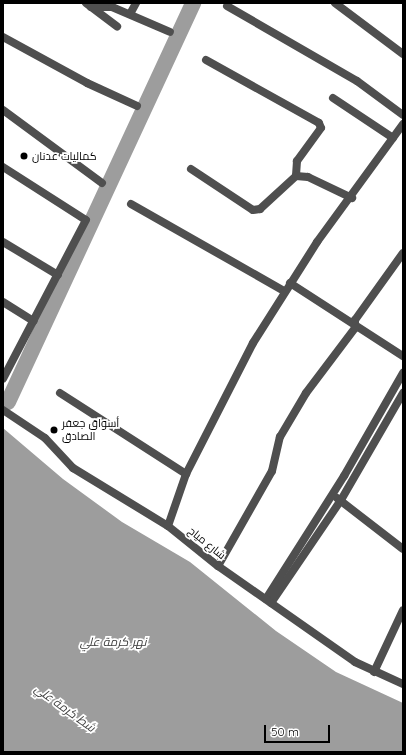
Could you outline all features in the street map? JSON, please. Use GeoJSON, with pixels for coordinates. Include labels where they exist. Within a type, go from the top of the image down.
{"type":"FeatureCollection","features":[{"type":"Feature","properties":{"kind":"street"},"geometry":{"type":"LineString","coordinates":[[130,14],[136,3]]}},
{"type":"Feature","properties":{"kind":"street"},"geometry":{"type":"LineString","coordinates":[[334,3],[403,54]]}},
{"type":"Feature","properties":{"kind":"street"},"geometry":{"type":"LineString","coordinates":[[89,5],[112,7],[170,32]]}},
{"type":"Feature","properties":{"kind":"street"},"geometry":{"type":"LineString","coordinates":[[89,5],[117,26]]}},
{"type":"Feature","properties":{"kind":"street"},"geometry":{"type":"LineString","coordinates":[[227,6],[357,81],[403,114]]}},
{"type":"Feature","properties":{"kind":"street"},"geometry":{"type":"LineString","coordinates":[[3,37],[87,83],[137,106]]}},
{"type":"Feature","properties":{"kind":"street"},"geometry":{"type":"LineString","coordinates":[[191,169],[253,210],[260,209],[296,176],[297,161],[321,128],[319,123],[206,60]]}},
{"type":"Feature","properties":{"kind":"street"},"geometry":{"type":"LineString","coordinates":[[333,98],[393,138]]}},
{"type":"Feature","properties":{"kind":"street"},"geometry":{"type":"LineString","coordinates":[[3,110],[102,183]]}},
{"type":"Feature","properties":{"kind":"street"},"geometry":{"type":"LineString","coordinates":[[168,526],[186,474],[234,378],[284,291],[352,198],[403,124]]}},
{"type":"Feature","properties":{"kind":"street"},"geometry":{"type":"LineString","coordinates":[[3,167],[86,220],[3,379]]}},
{"type":"Feature","properties":{"kind":"street"},"geometry":{"type":"LineString","coordinates":[[296,176],[308,177],[352,198]]}},
{"type":"Feature","properties":{"kind":"street"},"geometry":{"type":"LineString","coordinates":[[131,204],[284,291]]}},
{"type":"Feature","properties":{"kind":"street"},"geometry":{"type":"LineString","coordinates":[[3,242],[58,274]]}},
{"type":"Feature","properties":{"kind":"street"},"geometry":{"type":"LineString","coordinates":[[218,566],[272,471],[280,437],[306,393],[356,325],[355,320],[403,253]]}},
{"type":"Feature","properties":{"kind":"street"},"geometry":{"type":"LineString","coordinates":[[290,283],[403,356]]}},
{"type":"Feature","properties":{"kind":"street"},"geometry":{"type":"LineString","coordinates":[[3,302],[34,321]]}},
{"type":"Feature","properties":{"kind":"street"},"geometry":{"type":"LineString","coordinates":[[268,601],[403,373]]}},
{"type":"Feature","properties":{"kind":"street"},"geometry":{"type":"LineString","coordinates":[[60,393],[186,474]]}},
{"type":"Feature","properties":{"kind":"street"},"geometry":{"type":"LineString","coordinates":[[268,601],[341,500],[403,393]]}},
{"type":"Feature","properties":{"kind":"street","name":"شارع مياح"},"geometry":{"type":"LineString","coordinates":[[3,410],[45,438],[73,468],[168,526],[218,566],[374,672],[403,684]]}},
{"type":"Feature","properties":{"kind":"street"},"geometry":{"type":"LineString","coordinates":[[332,494],[403,549]]}},
{"type":"Feature","properties":{"kind":"street"},"geometry":{"type":"LineString","coordinates":[[374,672],[403,610]]}},
{"type":"Feature","properties":{"kind":"water","name":"نهر كرمة علي"},"geometry":{"type":"Polygon","coordinates":[[[3,428],[63,479],[122,522],[190,562],[276,631],[336,672],[403,703],[403,752],[3,752],[3,428]]]}},
{"type":"Feature","properties":{"kind":"waterway"},"geometry":{"type":"LineString","coordinates":[[8,402],[193,3]]}},
{"type":"Feature","properties":{"kind":"place","name":"كماليات عدنان"},"geometry":{"type":"Point","coordinates":[24,156]}},
{"type":"Feature","properties":{"kind":"place","name":"أسواق جعفر الصادق"},"geometry":{"type":"Point","coordinates":[54,430]}},
{"type":"Feature","properties":{"kind":"water label","name":"شط كرمة علي"},"geometry":{"type":"Point","coordinates":[65,708]}}]}
